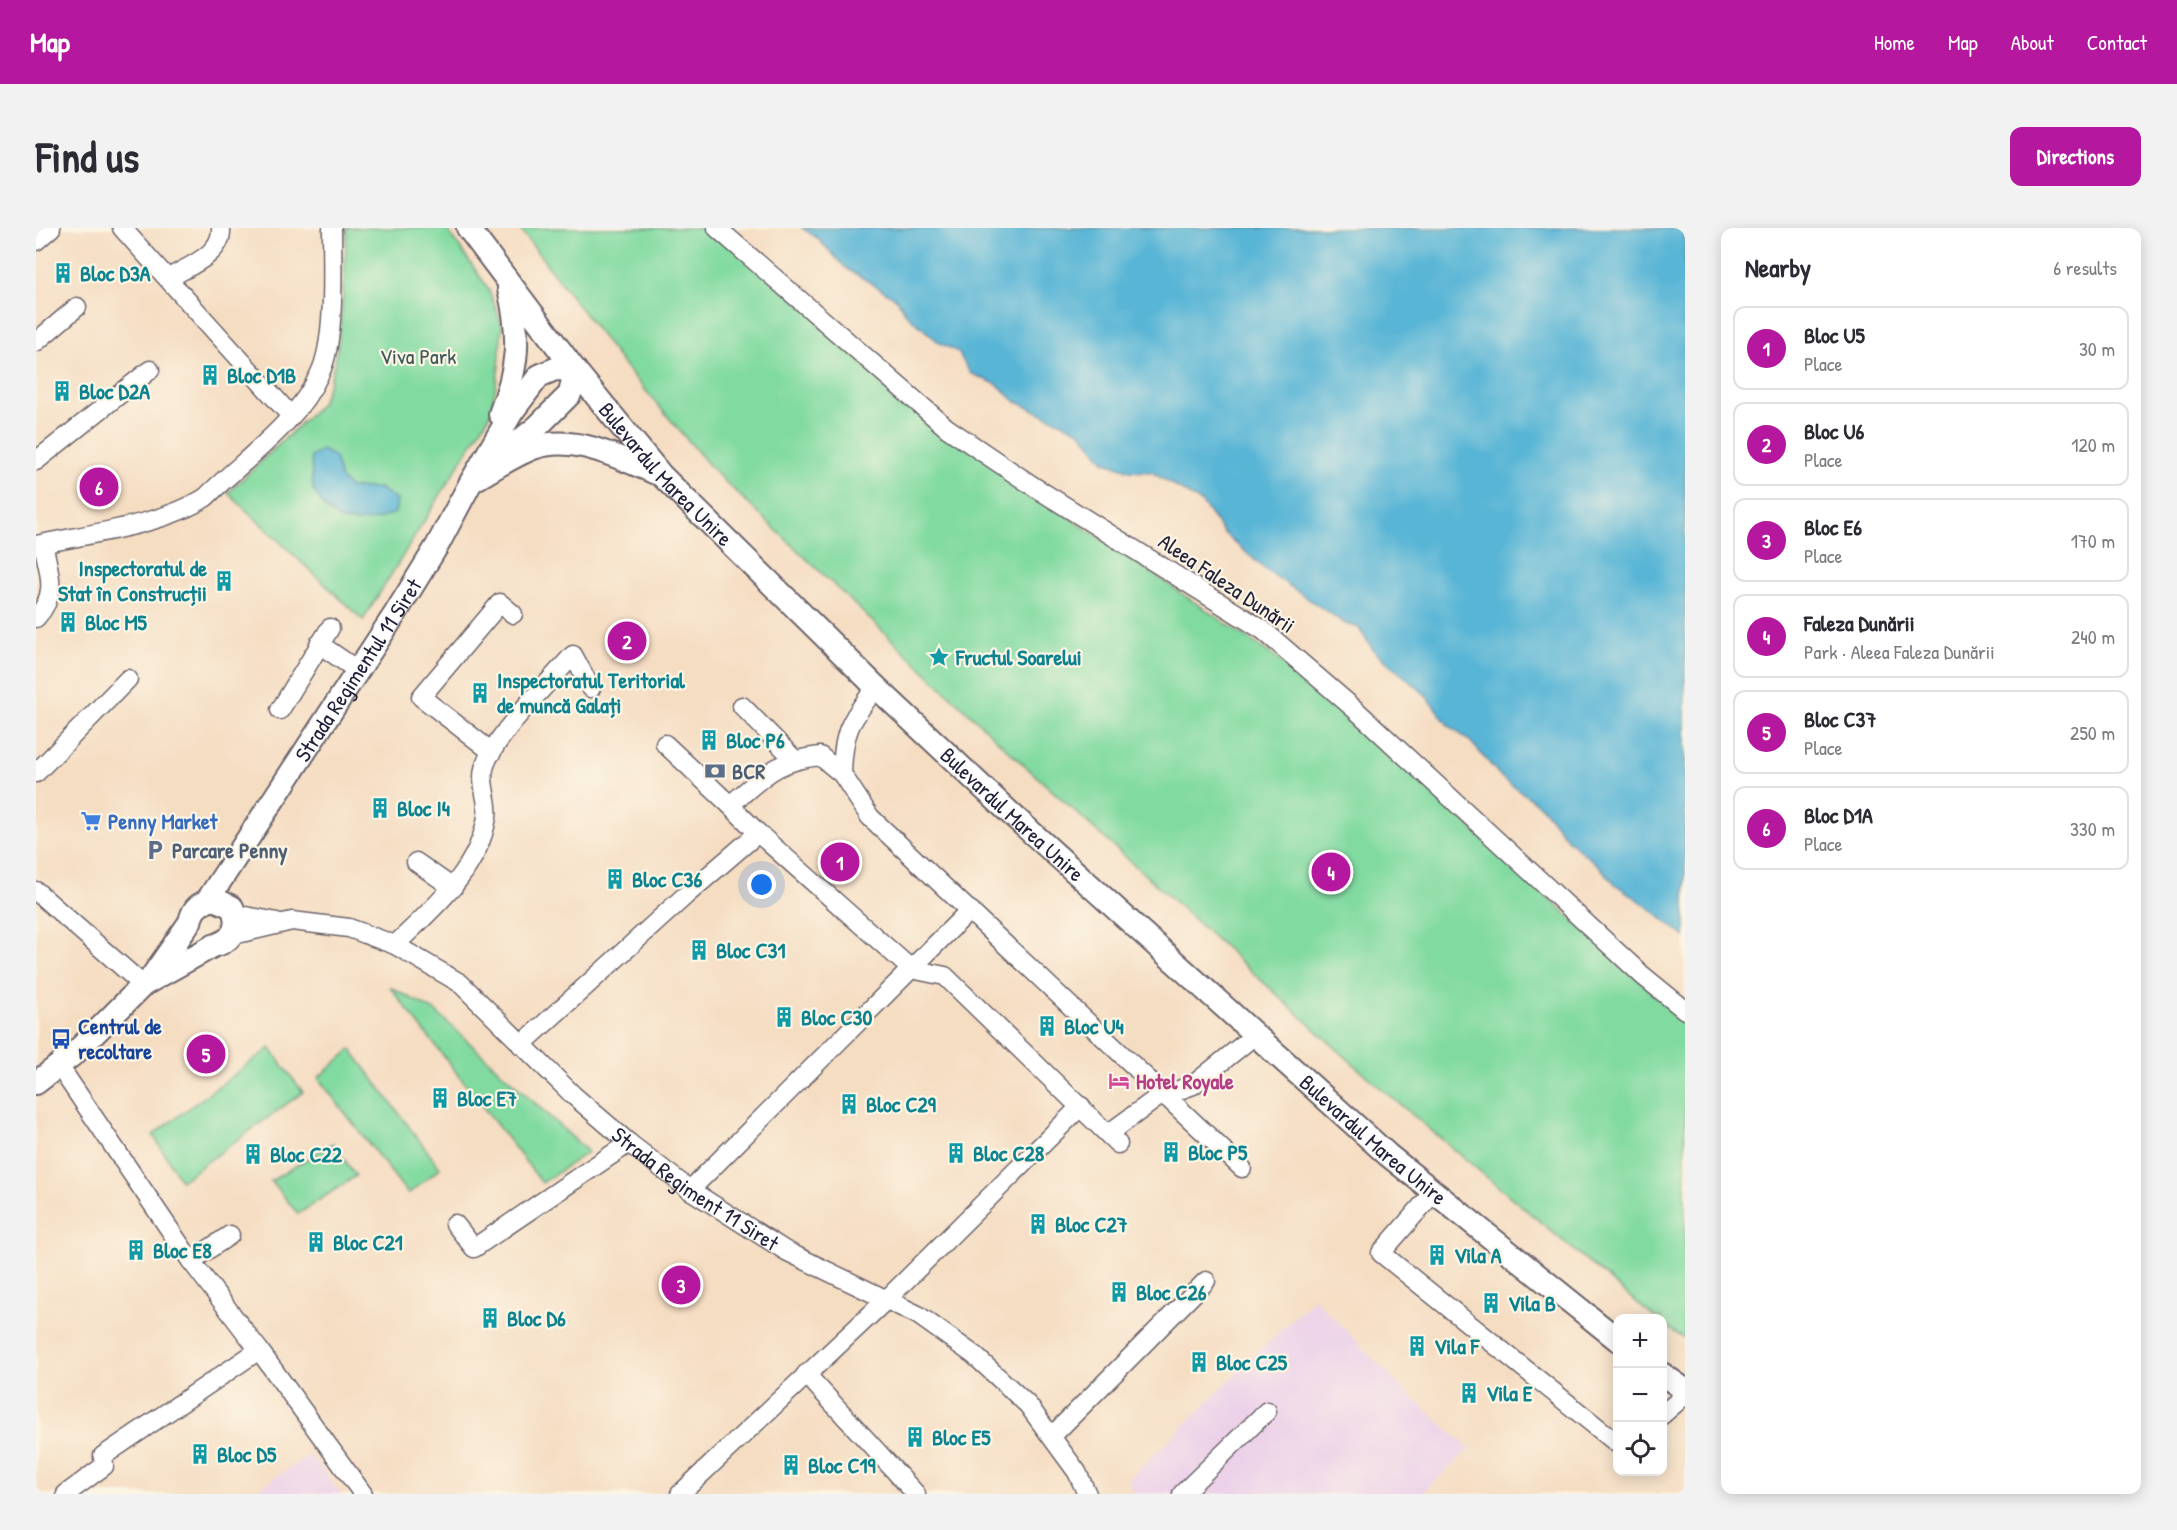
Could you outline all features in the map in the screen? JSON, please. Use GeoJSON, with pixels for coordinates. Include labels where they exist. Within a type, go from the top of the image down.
{"type":"FeatureCollection","features":[{"type":"Feature","properties":{"kind":"main road","name":"Bulevardul Marea Unire"},"geometry":{"type":"LineString","coordinates":[[468,228],[574,370],[661,475],[876,687],[1255,1035],[1433,1193],[1613,1337]]}},
{"type":"Feature","properties":{"kind":"main road"},"geometry":{"type":"LineString","coordinates":[[471,482],[513,380],[517,322],[507,282]]}},
{"type":"Feature","properties":{"kind":"main road"},"geometry":{"type":"LineString","coordinates":[[555,369],[574,370],[570,394],[538,426],[471,482],[512,412],[539,376],[555,369]]}},
{"type":"Feature","properties":{"kind":"main road"},"geometry":{"type":"LineString","coordinates":[[471,482],[534,448],[561,443],[595,449],[661,475]]}},
{"type":"Feature","properties":{"kind":"main road","name":"Strada Regimentul 11 Siret"},"geometry":{"type":"LineString","coordinates":[[207,901],[437,546],[471,482]]}},
{"type":"Feature","properties":{"kind":"main road"},"geometry":{"type":"LineString","coordinates":[[146,983],[228,926],[239,853]]}},
{"type":"Feature","properties":{"kind":"main road","name":"Strada Regiment 11 Siret"},"geometry":{"type":"LineString","coordinates":[[191,926],[202,943],[228,926],[224,902],[214,899],[207,901]]}},
{"type":"Feature","properties":{"kind":"main road"},"geometry":{"type":"LineString","coordinates":[[36,1083],[59,1066],[146,983],[191,926],[195,908],[207,901]]}},
{"type":"Feature","properties":{"kind":"main road"},"geometry":{"type":"LineString","coordinates":[[1667,1377],[1685,1390]]}},
{"type":"Feature","properties":{"kind":"street"},"geometry":{"type":"LineString","coordinates":[[36,242],[51,228]]}},
{"type":"Feature","properties":{"kind":"street"},"geometry":{"type":"LineString","coordinates":[[122,228],[291,416]]}},
{"type":"Feature","properties":{"kind":"street"},"geometry":{"type":"LineString","coordinates":[[169,278],[216,249],[221,239],[220,228]]}},
{"type":"Feature","properties":{"kind":"street"},"geometry":{"type":"LineString","coordinates":[[36,618],[46,607],[52,587],[39,544],[165,516],[192,506],[206,497],[291,416],[313,387],[328,350],[332,228]]}},
{"type":"Feature","properties":{"kind":"street","name":"Aleea Faleza Dunării"},"geometry":{"type":"LineString","coordinates":[[717,228],[947,428],[1036,488],[1263,630],[1358,712],[1642,975],[1685,1010]]}},
{"type":"Feature","properties":{"kind":"street"},"geometry":{"type":"LineString","coordinates":[[36,342],[77,307]]}},
{"type":"Feature","properties":{"kind":"street"},"geometry":{"type":"LineString","coordinates":[[36,462],[150,370]]}},
{"type":"Feature","properties":{"kind":"street"},"geometry":{"type":"LineString","coordinates":[[492,752],[421,697],[500,603],[513,614]]}},
{"type":"Feature","properties":{"kind":"street"},"geometry":{"type":"LineString","coordinates":[[280,710],[330,628]]}},
{"type":"Feature","properties":{"kind":"street"},"geometry":{"type":"LineString","coordinates":[[319,644],[357,670]]}},
{"type":"Feature","properties":{"kind":"street"},"geometry":{"type":"LineString","coordinates":[[395,945],[453,888],[477,848],[487,814],[482,787],[487,761],[504,734],[573,655],[591,688]]}},
{"type":"Feature","properties":{"kind":"street"},"geometry":{"type":"LineString","coordinates":[[36,773],[128,679]]}},
{"type":"Feature","properties":{"kind":"street"},"geometry":{"type":"LineString","coordinates":[[842,774],[843,745],[849,722],[876,687]]}},
{"type":"Feature","properties":{"kind":"street"},"geometry":{"type":"LineString","coordinates":[[742,706],[794,759]]}},
{"type":"Feature","properties":{"kind":"street"},"geometry":{"type":"LineString","coordinates":[[665,744],[758,832],[911,969],[945,976],[1113,1139],[1143,1106],[1193,1085],[1255,1035]]}},
{"type":"Feature","properties":{"kind":"street"},"geometry":{"type":"LineString","coordinates":[[730,805],[776,766],[794,759],[820,756],[842,774],[870,817],[1242,1168]]}},
{"type":"Feature","properties":{"kind":"street"},"geometry":{"type":"LineString","coordinates":[[522,1045],[758,832]]}},
{"type":"Feature","properties":{"kind":"street"},"geometry":{"type":"LineString","coordinates":[[416,862],[453,888]]}},
{"type":"Feature","properties":{"kind":"street"},"geometry":{"type":"LineString","coordinates":[[36,891],[146,983]]}},
{"type":"Feature","properties":{"kind":"street"},"geometry":{"type":"LineString","coordinates":[[690,1190],[970,910]]}},
{"type":"Feature","properties":{"kind":"street","name":"Strada Regiment 11 Siret"},"geometry":{"type":"LineString","coordinates":[[228,926],[292,921],[349,928],[395,945],[460,983],[522,1045],[629,1143],[690,1190],[786,1251],[918,1315],[974,1355],[1028,1405],[1077,1472],[1087,1494]]}},
{"type":"Feature","properties":{"kind":"street"},"geometry":{"type":"LineString","coordinates":[[59,1066],[191,1261],[260,1350],[363,1494]]}},
{"type":"Feature","properties":{"kind":"street"},"geometry":{"type":"LineString","coordinates":[[680,1494],[885,1300],[1081,1106]]}},
{"type":"Feature","properties":{"kind":"street"},"geometry":{"type":"LineString","coordinates":[[455,1224],[474,1248],[629,1143]]}},
{"type":"Feature","properties":{"kind":"street"},"geometry":{"type":"LineString","coordinates":[[1433,1193],[1380,1253],[1613,1441]]}},
{"type":"Feature","properties":{"kind":"street"},"geometry":{"type":"LineString","coordinates":[[191,1261],[230,1235]]}},
{"type":"Feature","properties":{"kind":"street"},"geometry":{"type":"LineString","coordinates":[[1052,1436],[1206,1281]]}},
{"type":"Feature","properties":{"kind":"street"},"geometry":{"type":"LineString","coordinates":[[66,1494],[104,1466],[104,1456],[260,1350]]}},
{"type":"Feature","properties":{"kind":"street"},"geometry":{"type":"LineString","coordinates":[[806,1374],[916,1494]]}},
{"type":"Feature","properties":{"kind":"street"},"geometry":{"type":"LineString","coordinates":[[1667,1411],[1685,1395]]}},
{"type":"Feature","properties":{"kind":"street"},"geometry":{"type":"LineString","coordinates":[[1182,1494],[1267,1411]]}},
{"type":"Feature","properties":{"kind":"shaded area"},"geometry":{"type":"Polygon","coordinates":[[[1314,1298],[1406,1392],[1470,1449],[1421,1494],[1132,1494],[1129,1479],[1314,1298]]]}},
{"type":"Feature","properties":{"kind":"shaded area"},"geometry":{"type":"Polygon","coordinates":[[[310,1455],[341,1494],[250,1494],[310,1455]]]}},
{"type":"Feature","properties":{"kind":"green space","name":"Viva Park"},"geometry":{"type":"Polygon","coordinates":[[[347,228],[446,228],[488,288],[502,325],[499,367],[491,413],[363,620],[228,493],[320,405],[328,387],[338,343],[347,228]]]}},
{"type":"Feature","properties":{"kind":"green space"},"geometry":{"type":"Polygon","coordinates":[[[519,228],[713,228],[999,470],[1277,658],[1381,746],[1648,988],[1685,1024],[1685,1339],[1667,1328],[1667,1314],[1650,1314],[1371,1080],[1013,755],[715,472],[623,364],[519,228]]]}},
{"type":"Feature","properties":{"kind":"green space"},"geometry":{"type":"Polygon","coordinates":[[[390,987],[435,1011],[588,1152],[542,1183],[390,987]]]}},
{"type":"Feature","properties":{"kind":"green space"},"geometry":{"type":"Polygon","coordinates":[[[270,1048],[303,1092],[181,1181],[153,1135],[270,1048]]]}},
{"type":"Feature","properties":{"kind":"green space"},"geometry":{"type":"Polygon","coordinates":[[[351,1049],[440,1168],[408,1194],[318,1078],[351,1049]]]}},
{"type":"Feature","properties":{"kind":"green space"},"geometry":{"type":"Polygon","coordinates":[[[333,1143],[356,1176],[298,1214],[271,1181],[333,1143]]]}},
{"type":"Feature","properties":{"kind":"water"},"geometry":{"type":"Polygon","coordinates":[[[802,228],[1685,228],[1685,937],[1615,884],[1600,867],[1568,840],[1542,807],[1502,778],[1471,742],[1448,725],[1425,694],[1374,651],[1358,627],[1344,623],[1266,570],[1224,533],[1202,503],[1152,472],[1130,471],[1104,461],[1080,431],[1015,401],[998,385],[970,373],[958,352],[940,343],[906,314],[897,299],[846,268],[817,238],[802,228]]]}},
{"type":"Feature","properties":{"kind":"water"},"geometry":{"type":"Polygon","coordinates":[[[322,450],[335,457],[340,477],[350,488],[379,488],[397,500],[395,513],[375,520],[356,522],[340,520],[324,507],[313,489],[311,457],[322,450]]]}},
{"type":"Feature","properties":{"kind":"place","name":"Bloc D3A"},"geometry":{"type":"Point","coordinates":[63,273]}},
{"type":"Feature","properties":{"kind":"place","name":"Bloc D1B"},"geometry":{"type":"Point","coordinates":[210,375]}},
{"type":"Feature","properties":{"kind":"place","name":"Bloc D2A"},"geometry":{"type":"Point","coordinates":[62,391]}},
{"type":"Feature","properties":{"kind":"place","name":"Bloc D1A"},"geometry":{"type":"Point","coordinates":[99,487]}},
{"type":"Feature","properties":{"kind":"place","name":"Inspectoratul de Stat în Construcții"},"geometry":{"type":"Point","coordinates":[224,581]}},
{"type":"Feature","properties":{"kind":"place","name":"Bloc M5"},"geometry":{"type":"Point","coordinates":[68,622]}},
{"type":"Feature","properties":{"kind":"place","name":"Bloc U6"},"geometry":{"type":"Point","coordinates":[627,641]}},
{"type":"Feature","properties":{"kind":"place","name":"Fructul Soarelui"},"geometry":{"type":"Point","coordinates":[939,657]}},
{"type":"Feature","properties":{"kind":"place","name":"Inspectoratul Teritorial de muncă Galați"},"geometry":{"type":"Point","coordinates":[480,693]}},
{"type":"Feature","properties":{"kind":"place","name":"Bloc P6"},"geometry":{"type":"Point","coordinates":[709,740]}},
{"type":"Feature","properties":{"kind":"place","name":"BCR"},"geometry":{"type":"Point","coordinates":[715,771]}},
{"type":"Feature","properties":{"kind":"place","name":"Bloc I4"},"geometry":{"type":"Point","coordinates":[380,808]}},
{"type":"Feature","properties":{"kind":"place","name":"Penny Market"},"geometry":{"type":"Point","coordinates":[91,821]}},
{"type":"Feature","properties":{"kind":"place","name":"Parcare Penny"},"geometry":{"type":"Point","coordinates":[155,850]}},
{"type":"Feature","properties":{"kind":"place","name":"Bloc U5"},"geometry":{"type":"Point","coordinates":[840,862]}},
{"type":"Feature","properties":{"kind":"place","name":"Faleza Dunării"},"geometry":{"type":"Point","coordinates":[1331,872]}},
{"type":"Feature","properties":{"kind":"place","name":"Bloc C36"},"geometry":{"type":"Point","coordinates":[615,879]}},
{"type":"Feature","properties":{"kind":"place","name":"Bloc C31"},"geometry":{"type":"Point","coordinates":[699,950]}},
{"type":"Feature","properties":{"kind":"place","name":"Bloc C30"},"geometry":{"type":"Point","coordinates":[784,1017]}},
{"type":"Feature","properties":{"kind":"place","name":"Bloc U4"},"geometry":{"type":"Point","coordinates":[1047,1026]}},
{"type":"Feature","properties":{"kind":"place","name":"Centrul de recoltare"},"geometry":{"type":"Point","coordinates":[61,1039]}},
{"type":"Feature","properties":{"kind":"place","name":"Bloc C37"},"geometry":{"type":"Point","coordinates":[206,1054]}},
{"type":"Feature","properties":{"kind":"place","name":"Hotel Royale"},"geometry":{"type":"Point","coordinates":[1119,1081]}},
{"type":"Feature","properties":{"kind":"place","name":"Bloc E7"},"geometry":{"type":"Point","coordinates":[440,1098]}},
{"type":"Feature","properties":{"kind":"place","name":"Bloc C29"},"geometry":{"type":"Point","coordinates":[849,1104]}},
{"type":"Feature","properties":{"kind":"place","name":"Bloc P5"},"geometry":{"type":"Point","coordinates":[1171,1152]}},
{"type":"Feature","properties":{"kind":"place","name":"Bloc C28"},"geometry":{"type":"Point","coordinates":[956,1153]}},
{"type":"Feature","properties":{"kind":"place","name":"Bloc C22"},"geometry":{"type":"Point","coordinates":[253,1154]}},
{"type":"Feature","properties":{"kind":"place","name":"Bloc C27"},"geometry":{"type":"Point","coordinates":[1038,1224]}},
{"type":"Feature","properties":{"kind":"place","name":"Bloc C21"},"geometry":{"type":"Point","coordinates":[316,1242]}},
{"type":"Feature","properties":{"kind":"place","name":"Bloc E8"},"geometry":{"type":"Point","coordinates":[136,1250]}},
{"type":"Feature","properties":{"kind":"place","name":"Vila A"},"geometry":{"type":"Point","coordinates":[1437,1255]}},
{"type":"Feature","properties":{"kind":"place","name":"Bloc E6"},"geometry":{"type":"Point","coordinates":[681,1285]}},
{"type":"Feature","properties":{"kind":"place","name":"Bloc C26"},"geometry":{"type":"Point","coordinates":[1119,1292]}},
{"type":"Feature","properties":{"kind":"place","name":"Vila B"},"geometry":{"type":"Point","coordinates":[1491,1303]}},
{"type":"Feature","properties":{"kind":"place","name":"Bloc D6"},"geometry":{"type":"Point","coordinates":[490,1318]}},
{"type":"Feature","properties":{"kind":"place","name":"Vila F"},"geometry":{"type":"Point","coordinates":[1417,1346]}},
{"type":"Feature","properties":{"kind":"place","name":"Bloc C25"},"geometry":{"type":"Point","coordinates":[1199,1362]}},
{"type":"Feature","properties":{"kind":"place","name":"Vila E"},"geometry":{"type":"Point","coordinates":[1469,1393]}},
{"type":"Feature","properties":{"kind":"place","name":"Bloc E5"},"geometry":{"type":"Point","coordinates":[915,1437]}},
{"type":"Feature","properties":{"kind":"place","name":"Bloc D5"},"geometry":{"type":"Point","coordinates":[200,1454]}},
{"type":"Feature","properties":{"kind":"place","name":"Bloc C19"},"geometry":{"type":"Point","coordinates":[791,1465]}}]}
